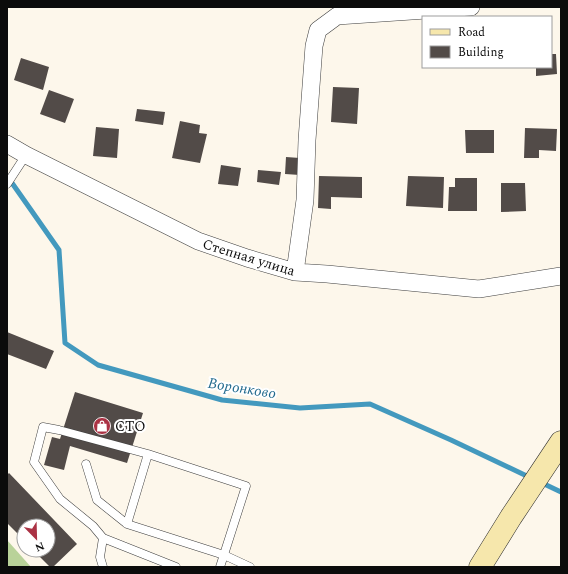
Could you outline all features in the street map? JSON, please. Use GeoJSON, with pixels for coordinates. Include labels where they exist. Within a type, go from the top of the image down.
{"type":"FeatureCollection","features":[{"type":"Feature","properties":{"kind":"main road"},"geometry":{"type":"LineString","coordinates":[[480,567],[510,517],[561,442]]}},
{"type":"Feature","properties":{"kind":"street"},"geometry":{"type":"LineString","coordinates":[[295,272],[305,200],[314,46],[318,30],[336,16],[471,7]]}},
{"type":"Feature","properties":{"kind":"street","name":"Степная улица"},"geometry":{"type":"LineString","coordinates":[[7,144],[26,155],[198,241],[247,258],[295,272],[479,289],[561,276]]}},
{"type":"Feature","properties":{"kind":"lane"},"geometry":{"type":"LineString","coordinates":[[7,184],[26,155]]}},
{"type":"Feature","properties":{"kind":"lane"},"geometry":{"type":"LineString","coordinates":[[176,567],[103,538],[93,526],[60,499],[34,462],[43,427],[148,454],[246,486],[220,567]]}},
{"type":"Feature","properties":{"kind":"lane"},"geometry":{"type":"LineString","coordinates":[[127,524],[148,454]]}},
{"type":"Feature","properties":{"kind":"lane"},"geometry":{"type":"LineString","coordinates":[[86,464],[97,500],[127,524],[224,555],[250,567]]}},
{"type":"Feature","properties":{"kind":"lane"},"geometry":{"type":"LineString","coordinates":[[103,538],[100,557],[103,567]]}},
{"type":"Feature","properties":{"kind":"green space"},"geometry":{"type":"Polygon","coordinates":[[[7,540],[16,550],[16,558],[23,558],[31,567],[7,567],[7,540]]]}},
{"type":"Feature","properties":{"kind":"building"},"geometry":{"type":"Polygon","coordinates":[[[552,54],[556,54],[557,74],[536,76],[536,68],[552,68],[552,54]]]}},
{"type":"Feature","properties":{"kind":"building"},"geometry":{"type":"Polygon","coordinates":[[[21,58],[49,67],[43,90],[14,80],[21,58]]]}},
{"type":"Feature","properties":{"kind":"building"},"geometry":{"type":"Polygon","coordinates":[[[333,87],[359,88],[357,124],[331,122],[333,87]]]}},
{"type":"Feature","properties":{"kind":"building"},"geometry":{"type":"Polygon","coordinates":[[[49,90],[74,99],[65,123],[40,114],[49,90]]]}},
{"type":"Feature","properties":{"kind":"building"},"geometry":{"type":"Polygon","coordinates":[[[137,109],[165,112],[163,125],[135,121],[137,109]]]}},
{"type":"Feature","properties":{"kind":"building"},"geometry":{"type":"Polygon","coordinates":[[[180,121],[200,125],[199,133],[207,134],[200,163],[172,158],[180,121]]]}},
{"type":"Feature","properties":{"kind":"building"},"geometry":{"type":"Polygon","coordinates":[[[96,127],[119,129],[117,158],[93,156],[96,127]]]}},
{"type":"Feature","properties":{"kind":"building"},"geometry":{"type":"Polygon","coordinates":[[[525,128],[557,129],[556,151],[539,150],[539,158],[524,158],[525,128]]]}},
{"type":"Feature","properties":{"kind":"building"},"geometry":{"type":"Polygon","coordinates":[[[465,130],[494,130],[494,153],[466,153],[465,130]]]}},
{"type":"Feature","properties":{"kind":"building"},"geometry":{"type":"Polygon","coordinates":[[[286,157],[300,158],[300,175],[285,174],[286,157]]]}},
{"type":"Feature","properties":{"kind":"building"},"geometry":{"type":"Polygon","coordinates":[[[221,165],[241,168],[238,186],[218,184],[221,165]]]}},
{"type":"Feature","properties":{"kind":"building"},"geometry":{"type":"Polygon","coordinates":[[[258,170],[281,172],[279,185],[257,182],[258,170]]]}},
{"type":"Feature","properties":{"kind":"building"},"geometry":{"type":"Polygon","coordinates":[[[319,176],[362,177],[362,198],[331,197],[331,209],[318,208],[319,176]]]}},
{"type":"Feature","properties":{"kind":"building"},"geometry":{"type":"Polygon","coordinates":[[[408,176],[444,177],[443,208],[406,206],[408,176]]]}},
{"type":"Feature","properties":{"kind":"building"},"geometry":{"type":"Polygon","coordinates":[[[455,178],[477,178],[477,211],[448,211],[449,187],[455,187],[455,178]]]}},
{"type":"Feature","properties":{"kind":"building"},"geometry":{"type":"Polygon","coordinates":[[[501,183],[525,183],[526,211],[501,212],[501,183]]]}},
{"type":"Feature","properties":{"kind":"building"},"geometry":{"type":"Polygon","coordinates":[[[7,332],[54,351],[46,369],[7,354],[7,332]]]}},
{"type":"Feature","properties":{"kind":"building","name":"СТО"},"geometry":{"type":"Polygon","coordinates":[[[75,392],[143,413],[127,463],[70,446],[64,470],[44,465],[52,437],[60,439],[75,392]]]}},
{"type":"Feature","properties":{"kind":"building"},"geometry":{"type":"Polygon","coordinates":[[[9,473],[52,518],[16,518],[16,532],[7,523],[7,475],[9,473]]]}},
{"type":"Feature","properties":{"kind":"building"},"geometry":{"type":"Polygon","coordinates":[[[56,522],[77,544],[53,567],[50,567],[41,558],[56,558],[56,522]]]}},
{"type":"Feature","properties":{"kind":"waterway","name":"Воронково"},"geometry":{"type":"LineString","coordinates":[[7,182],[12,183],[59,250],[65,343],[98,365],[222,400],[300,408],[370,404],[531,478]]}},
{"type":"Feature","properties":{"kind":"waterway","name":"Воронково"},"geometry":{"type":"LineString","coordinates":[[540,482],[561,492]]}},
{"type":"Feature","properties":{"kind":"place","name":"СТО"},"geometry":{"type":"Point","coordinates":[102,426]}}]}
